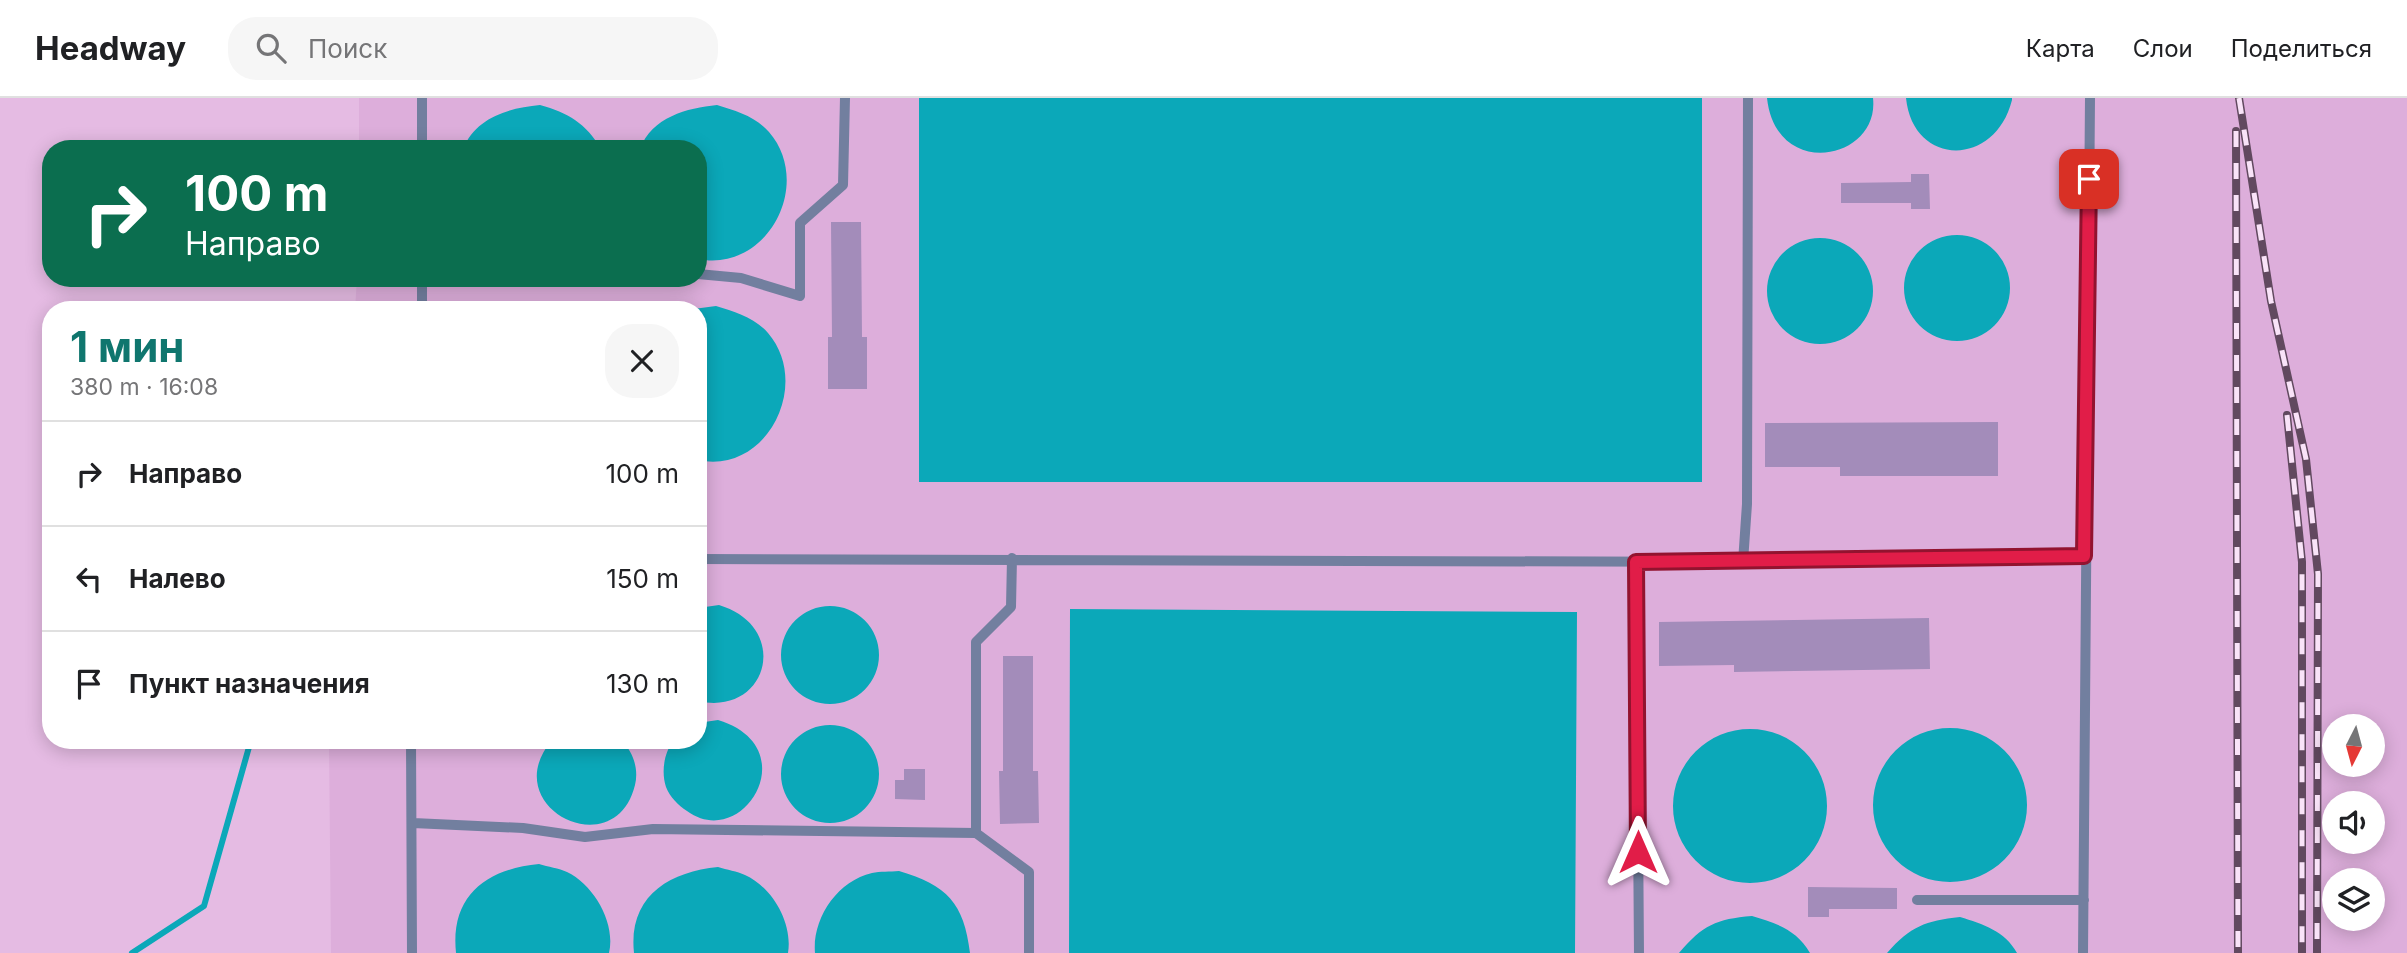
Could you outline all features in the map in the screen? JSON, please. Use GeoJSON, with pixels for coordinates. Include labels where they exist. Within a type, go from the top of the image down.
{"type":"FeatureCollection","features":[{"type":"Feature","properties":{"kind":"lane"},"geometry":{"type":"LineString","coordinates":[[422,98],[422,140]]}},
{"type":"Feature","properties":{"kind":"lane"},"geometry":{"type":"LineString","coordinates":[[707,275],[741,278],[800,296],[800,223],[843,186],[845,98]]}},
{"type":"Feature","properties":{"kind":"lane"},"geometry":{"type":"LineString","coordinates":[[1743,562],[1747,504],[1748,98]]}},
{"type":"Feature","properties":{"kind":"lane"},"geometry":{"type":"LineString","coordinates":[[2083,953],[2084,556],[2090,98]]}},
{"type":"Feature","properties":{"kind":"lane"},"geometry":{"type":"LineString","coordinates":[[707,559],[1743,562],[2084,556]]}},
{"type":"Feature","properties":{"kind":"lane"},"geometry":{"type":"LineString","coordinates":[[976,833],[976,642],[1011,607],[1012,558]]}},
{"type":"Feature","properties":{"kind":"lane"},"geometry":{"type":"LineString","coordinates":[[1636,562],[1639,953]]}},
{"type":"Feature","properties":{"kind":"lane"},"geometry":{"type":"LineString","coordinates":[[411,749],[412,953]]}},
{"type":"Feature","properties":{"kind":"lane"},"geometry":{"type":"LineString","coordinates":[[413,823],[523,828],[585,837],[653,829],[976,833],[1029,872],[1029,953]]}},
{"type":"Feature","properties":{"kind":"lane"},"geometry":{"type":"LineString","coordinates":[[1917,900],[2084,900]]}},
{"type":"Feature","properties":{"kind":"shaded area"},"geometry":{"type":"Polygon","coordinates":[[[359,98],[2407,98],[2407,953],[331,953],[329,749],[707,749],[707,301],[356,301],[356,287],[707,287],[707,140],[359,140],[359,98]]]}},
{"type":"Feature","properties":{"kind":"water"},"geometry":{"type":"Polygon","coordinates":[[[919,98],[1702,98],[1702,482],[919,482],[919,98]]]}},
{"type":"Feature","properties":{"kind":"water"},"geometry":{"type":"Polygon","coordinates":[[[1767,98],[1873,98],[1871,119],[1861,136],[1845,147],[1826,152],[1806,151],[1788,142],[1774,124],[1767,98]]]}},
{"type":"Feature","properties":{"kind":"water"},"geometry":{"type":"Polygon","coordinates":[[[1906,98],[2012,100],[2003,122],[1989,138],[1973,147],[1955,150],[1938,147],[1923,137],[1912,121],[1906,98]]]}},
{"type":"Feature","properties":{"kind":"water"},"geometry":{"type":"Polygon","coordinates":[[[540,105],[559,112],[575,120],[595,140],[468,140],[485,122],[517,109],[540,105]]]}},
{"type":"Feature","properties":{"kind":"water"},"geometry":{"type":"Polygon","coordinates":[[[717,105],[738,112],[764,126],[782,153],[787,176],[785,199],[776,220],[763,239],[745,252],[723,260],[707,259],[707,140],[645,140],[662,122],[694,109],[717,105]]]}},
{"type":"Feature","properties":{"kind":"water"},"geometry":{"type":"Polygon","coordinates":[[[1957,235],[1977,239],[1994,251],[2006,268],[2010,288],[2006,308],[1994,325],[1977,337],[1957,341],[1937,337],[1920,325],[1908,308],[1904,288],[1908,268],[1920,251],[1937,239],[1957,235]]]}},
{"type":"Feature","properties":{"kind":"water"},"geometry":{"type":"Polygon","coordinates":[[[1820,238],[1840,242],[1857,254],[1869,271],[1873,291],[1869,311],[1857,328],[1840,340],[1820,344],[1800,340],[1783,328],[1771,311],[1767,291],[1771,271],[1783,254],[1800,242],[1820,238]]]}},
{"type":"Feature","properties":{"kind":"water"},"geometry":{"type":"Polygon","coordinates":[[[716,306],[737,313],[763,327],[780,354],[785,376],[783,400],[775,421],[762,440],[744,454],[723,461],[707,460],[707,307],[716,306]]]}},
{"type":"Feature","properties":{"kind":"water"},"geometry":{"type":"Polygon","coordinates":[[[719,605],[742,616],[756,632],[763,649],[762,667],[755,683],[741,696],[722,702],[707,701],[707,607],[719,605]]]}},
{"type":"Feature","properties":{"kind":"water"},"geometry":{"type":"Polygon","coordinates":[[[830,606],[849,609],[865,620],[876,636],[879,655],[876,674],[865,690],[849,701],[830,704],[811,701],[795,690],[784,674],[781,655],[784,636],[795,620],[811,609],[830,606]]]}},
{"type":"Feature","properties":{"kind":"water"},"geometry":{"type":"Polygon","coordinates":[[[1070,609],[1577,612],[1575,953],[1069,953],[1070,609]]]}},
{"type":"Feature","properties":{"kind":"water"},"geometry":{"type":"Polygon","coordinates":[[[718,720],[745,733],[759,751],[762,771],[757,791],[745,807],[728,818],[708,820],[687,811],[670,794],[664,781],[669,749],[707,749],[707,722],[718,720]]]}},
{"type":"Feature","properties":{"kind":"water"},"geometry":{"type":"Polygon","coordinates":[[[830,725],[849,728],[865,739],[876,755],[879,774],[876,793],[865,809],[849,820],[830,823],[811,820],[795,809],[784,793],[781,774],[784,755],[795,739],[811,728],[830,725]]]}},
{"type":"Feature","properties":{"kind":"water"},"geometry":{"type":"Polygon","coordinates":[[[1950,728],[1980,734],[2005,750],[2021,775],[2027,805],[2021,835],[2005,860],[1980,876],[1950,882],[1920,876],[1895,860],[1879,835],[1873,805],[1879,775],[1895,750],[1920,734],[1950,728]]]}},
{"type":"Feature","properties":{"kind":"water"},"geometry":{"type":"Polygon","coordinates":[[[1750,729],[1780,735],[1805,751],[1821,776],[1827,806],[1821,836],[1805,861],[1780,877],[1750,883],[1720,877],[1695,861],[1679,836],[1673,806],[1679,776],[1695,751],[1720,735],[1750,729]]]}},
{"type":"Feature","properties":{"kind":"water"},"geometry":{"type":"Polygon","coordinates":[[[547,749],[628,749],[635,767],[635,785],[623,809],[606,822],[585,824],[565,818],[548,805],[538,787],[538,765],[547,749]]]}},
{"type":"Feature","properties":{"kind":"water"},"geometry":{"type":"Polygon","coordinates":[[[539,864],[567,872],[594,895],[606,918],[609,953],[456,953],[459,915],[476,889],[503,872],[539,864]]]}},
{"type":"Feature","properties":{"kind":"water"},"geometry":{"type":"Polygon","coordinates":[[[718,867],[745,875],[772,897],[784,918],[789,942],[788,953],[634,953],[634,933],[638,917],[645,902],[655,891],[683,875],[718,867]]]}},
{"type":"Feature","properties":{"kind":"water"},"geometry":{"type":"Polygon","coordinates":[[[899,871],[930,883],[950,898],[963,921],[970,953],[815,953],[815,940],[822,915],[838,893],[859,877],[875,872],[899,871]]]}},
{"type":"Feature","properties":{"kind":"water"},"geometry":{"type":"Polygon","coordinates":[[[1752,916],[1792,933],[1810,953],[1679,953],[1695,936],[1711,925],[1752,916]]]}},
{"type":"Feature","properties":{"kind":"water"},"geometry":{"type":"Polygon","coordinates":[[[1960,917],[2000,934],[2017,953],[1887,953],[1919,926],[1960,917]]]}},
{"type":"Feature","properties":{"kind":"building"},"geometry":{"type":"Polygon","coordinates":[[[1911,174],[1929,174],[1930,209],[1911,209],[1911,203],[1841,203],[1841,183],[1911,182],[1911,174]]]}},
{"type":"Feature","properties":{"kind":"building"},"geometry":{"type":"Polygon","coordinates":[[[831,222],[861,222],[862,337],[867,337],[867,389],[828,389],[828,337],[832,337],[831,222]]]}},
{"type":"Feature","properties":{"kind":"building"},"geometry":{"type":"Polygon","coordinates":[[[1998,422],[1998,476],[1840,476],[1840,467],[1765,467],[1765,423],[1998,422]]]}},
{"type":"Feature","properties":{"kind":"building"},"geometry":{"type":"Polygon","coordinates":[[[1929,618],[1930,669],[1734,672],[1734,665],[1659,666],[1659,622],[1929,618]]]}},
{"type":"Feature","properties":{"kind":"building"},"geometry":{"type":"Polygon","coordinates":[[[1003,656],[1033,656],[1033,771],[1038,771],[1039,823],[1000,824],[1003,656]]]}},
{"type":"Feature","properties":{"kind":"building"},"geometry":{"type":"Polygon","coordinates":[[[904,769],[925,769],[925,800],[895,799],[895,780],[904,780],[904,769]]]}},
{"type":"Feature","properties":{"kind":"building"},"geometry":{"type":"Polygon","coordinates":[[[1808,887],[1897,888],[1897,909],[1829,909],[1829,917],[1808,917],[1808,887]]]}},
{"type":"Feature","properties":{"kind":"waterway"},"geometry":{"type":"LineString","coordinates":[[132,953],[204,906],[248,749]]}},
{"type":"Feature","properties":{"kind":"railway"},"geometry":{"type":"LineString","coordinates":[[2239,98],[2271,301],[2306,459],[2318,574],[2317,953]]}},
{"type":"Feature","properties":{"kind":"railway"},"geometry":{"type":"LineString","coordinates":[[2236,131],[2238,953]]}},
{"type":"Feature","properties":{"kind":"railway"},"geometry":{"type":"LineString","coordinates":[[2287,415],[2302,562],[2302,953]]}},
{"type":"Feature","properties":{"kind":"route"},"geometry":{"type":"LineString","coordinates":[[1638,852],[1636,562],[2084,556],[2089,179]]}}]}
